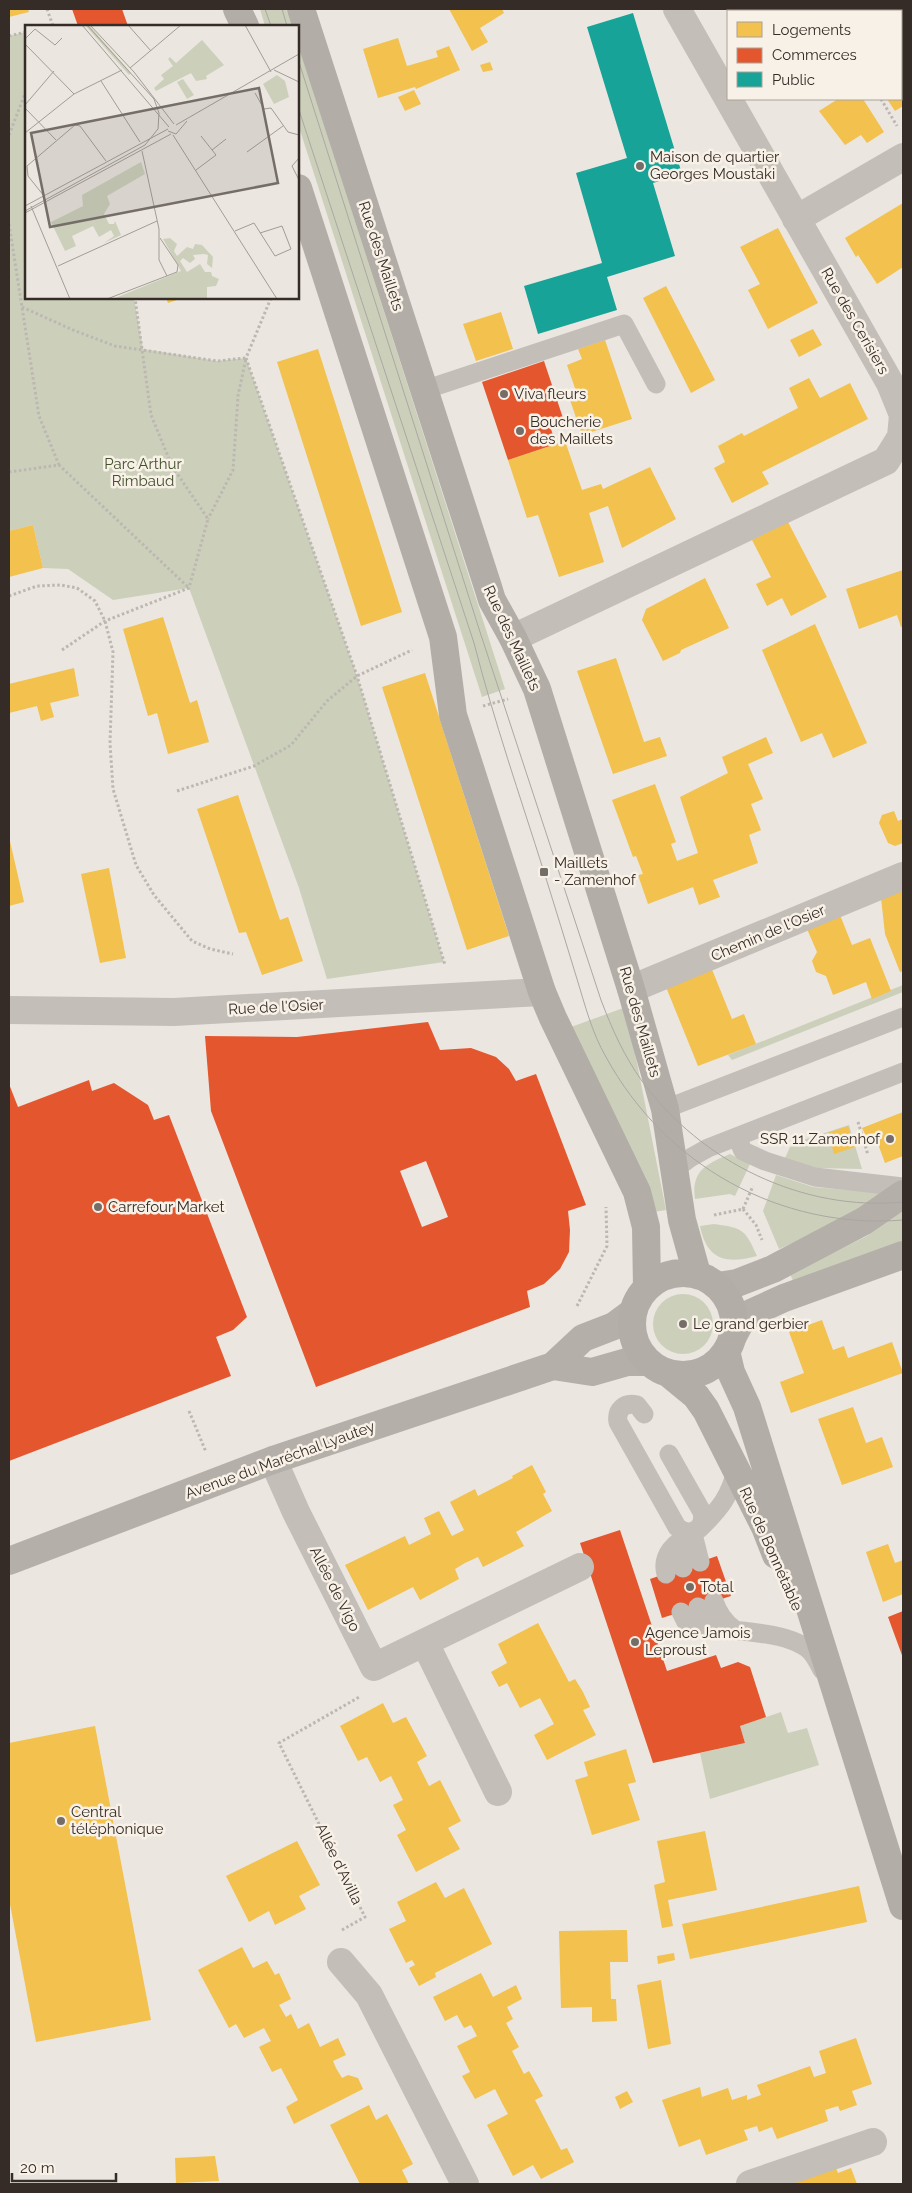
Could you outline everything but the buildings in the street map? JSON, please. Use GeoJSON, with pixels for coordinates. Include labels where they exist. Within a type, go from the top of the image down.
{"type":"FeatureCollection","features":[{"type":"Feature","properties":{"kind":"main road"},"geometry":{"type":"LineString","coordinates":[[237,9],[245,25]]}},
{"type":"Feature","properties":{"kind":"main road","name":"Rue des Maillets"},"geometry":{"type":"LineString","coordinates":[[301,9],[492,600],[513,638],[537,689],[632,989],[665,1109],[682,1220],[707,1280]]}},
{"type":"Feature","properties":{"kind":"main road"},"geometry":{"type":"LineString","coordinates":[[299,191],[443,637],[453,715],[542,992],[552,1018],[637,1192],[646,1226],[646,1288]]}},
{"type":"Feature","properties":{"kind":"main road"},"geometry":{"type":"LineString","coordinates":[[684,1272],[707,1280],[728,1299],[732,1309],[734,1320],[729,1343],[715,1364],[698,1373],[684,1375],[658,1368],[637,1348],[634,1341],[631,1325],[632,1312],[638,1299],[646,1288],[667,1275],[684,1272]]}},
{"type":"Feature","properties":{"kind":"main road","name":"Rue de Bonnétable"},"geometry":{"type":"LineString","coordinates":[[729,1343],[731,1372],[750,1416],[823,1671],[850,1740]]}},
{"type":"Feature","properties":{"kind":"main road","name":"Rue de Bonnétable"},"geometry":{"type":"LineString","coordinates":[[658,1368],[696,1396],[702,1403],[736,1468],[806,1614],[850,1740],[903,1906]]}},
{"type":"Feature","properties":{"kind":"street","name":"Rue des Cerisiers"},"geometry":{"type":"LineString","coordinates":[[677,9],[727,97]]}},
{"type":"Feature","properties":{"kind":"street","name":"Rue des Cerisiers"},"geometry":{"type":"LineString","coordinates":[[513,638],[886,461],[902,437],[903,415],[890,383],[729,100]]}},
{"type":"Feature","properties":{"kind":"street"},"geometry":{"type":"LineString","coordinates":[[796,219],[903,157]]}},
{"type":"Feature","properties":{"kind":"street","name":"Chemin de l'Osier"},"geometry":{"type":"LineString","coordinates":[[632,989],[903,876]]}},
{"type":"Feature","properties":{"kind":"street","name":"Rue de l'Osier"},"geometry":{"type":"LineString","coordinates":[[9,1010],[174,1012],[542,992]]}},
{"type":"Feature","properties":{"kind":"street"},"geometry":{"type":"LineString","coordinates":[[707,1280],[737,1283],[773,1269],[864,1221],[903,1194]]}},
{"type":"Feature","properties":{"kind":"street"},"geometry":{"type":"LineString","coordinates":[[729,1343],[740,1323],[751,1313],[819,1285],[903,1255]]}},
{"type":"Feature","properties":{"kind":"street","name":"Avenue du Maréchal Lyautey"},"geometry":{"type":"LineString","coordinates":[[9,1561],[273,1460],[553,1366],[583,1338],[614,1326],[632,1312]]}},
{"type":"Feature","properties":{"kind":"street","name":"Avenue du Maréchal Lyautey"},"geometry":{"type":"LineString","coordinates":[[553,1366],[592,1372],[627,1362],[658,1368]]}},
{"type":"Feature","properties":{"kind":"street","name":"Allée de Vigo"},"geometry":{"type":"LineString","coordinates":[[273,1460],[296,1512],[374,1668]]}},
{"type":"Feature","properties":{"kind":"street"},"geometry":{"type":"LineString","coordinates":[[374,1668],[580,1567]]}},
{"type":"Feature","properties":{"kind":"street"},"geometry":{"type":"LineString","coordinates":[[425,1643],[498,1792]]}},
{"type":"Feature","properties":{"kind":"street"},"geometry":{"type":"LineString","coordinates":[[341,1962],[369,1994],[465,2184]]}},
{"type":"Feature","properties":{"kind":"street"},"geometry":{"type":"LineString","coordinates":[[750,2184],[873,2142]]}},
{"type":"Feature","properties":{"kind":"lane"},"geometry":{"type":"LineString","coordinates":[[424,390],[624,324],[656,384]]}},
{"type":"Feature","properties":{"kind":"lane"},"geometry":{"type":"LineString","coordinates":[[665,1109],[903,1017]]}},
{"type":"Feature","properties":{"kind":"lane"},"geometry":{"type":"LineString","coordinates":[[674,1170],[708,1148],[903,1072]]}},
{"type":"Feature","properties":{"kind":"lane"},"geometry":{"type":"LineString","coordinates":[[737,1137],[743,1151],[765,1161],[815,1177],[903,1187]]}},
{"type":"Feature","properties":{"kind":"lane"},"geometry":{"type":"LineString","coordinates":[[644,1414],[636,1405],[627,1404],[620,1409],[617,1418],[677,1527],[685,1532],[697,1530]]}},
{"type":"Feature","properties":{"kind":"lane"},"geometry":{"type":"LineString","coordinates":[[669,1454],[702,1512],[703,1520],[697,1530],[683,1568],[664,1564],[671,1549],[680,1540],[697,1530],[728,1497],[736,1468]]}},
{"type":"Feature","properties":{"kind":"lane"},"geometry":{"type":"LineString","coordinates":[[697,1607],[706,1620],[718,1626],[740,1632],[774,1635],[795,1642],[807,1649],[823,1671]]}},
{"type":"Feature","properties":{"kind":"lane"},"geometry":{"type":"LineString","coordinates":[[774,1635],[806,1614]]}},
{"type":"Feature","properties":{"kind":"path"},"geometry":{"type":"LineString","coordinates":[[47,9],[52,25]]}},
{"type":"Feature","properties":{"kind":"path"},"geometry":{"type":"LineString","coordinates":[[9,36],[25,32]]}},
{"type":"Feature","properties":{"kind":"path"},"geometry":{"type":"LineString","coordinates":[[9,135],[25,94]]}},
{"type":"Feature","properties":{"kind":"path"},"geometry":{"type":"LineString","coordinates":[[882,100],[899,130]]}},
{"type":"Feature","properties":{"kind":"path"},"geometry":{"type":"LineString","coordinates":[[9,224],[40,416],[59,465],[189,588]]}},
{"type":"Feature","properties":{"kind":"path"},"geometry":{"type":"LineString","coordinates":[[135,299],[151,415],[172,466],[208,519]]}},
{"type":"Feature","properties":{"kind":"path"},"geometry":{"type":"LineString","coordinates":[[189,588],[208,519],[233,470],[238,396],[246,358],[271,299]]}},
{"type":"Feature","properties":{"kind":"path"},"geometry":{"type":"LineString","coordinates":[[22,307],[115,346],[217,361],[246,358]]}},
{"type":"Feature","properties":{"kind":"path"},"geometry":{"type":"LineString","coordinates":[[246,358],[357,676],[455,996]]}},
{"type":"Feature","properties":{"kind":"path"},"geometry":{"type":"LineString","coordinates":[[9,472],[59,465]]}},
{"type":"Feature","properties":{"kind":"path"},"geometry":{"type":"LineString","coordinates":[[9,596],[37,586],[61,585],[78,588],[96,601],[105,621],[113,652],[110,743],[114,789],[136,865],[154,895],[192,941],[210,949],[232,954]]}},
{"type":"Feature","properties":{"kind":"path"},"geometry":{"type":"LineString","coordinates":[[62,650],[105,621],[189,588]]}},
{"type":"Feature","properties":{"kind":"path"},"geometry":{"type":"LineString","coordinates":[[177,791],[254,766],[291,745],[327,701],[357,676],[443,637]]}},
{"type":"Feature","properties":{"kind":"path"},"geometry":{"type":"LineString","coordinates":[[453,715],[537,689]]}},
{"type":"Feature","properties":{"kind":"path"},"geometry":{"type":"LineString","coordinates":[[576,1309],[606,1246],[606,1200]]}},
{"type":"Feature","properties":{"kind":"path"},"geometry":{"type":"LineString","coordinates":[[706,1216],[743,1209],[756,1225],[765,1248]]}},
{"type":"Feature","properties":{"kind":"path"},"geometry":{"type":"LineString","coordinates":[[189,1411],[217,1481]]}},
{"type":"Feature","properties":{"kind":"path","name":"Allée d'Avilla"},"geometry":{"type":"LineString","coordinates":[[341,1962],[329,1937],[365,1918],[279,1743],[372,1690],[374,1668]]}},
{"type":"Feature","properties":{"kind":"green space"},"geometry":{"type":"Polygon","coordinates":[[[260,9],[286,9],[292,25],[265,25],[260,9]]]}},
{"type":"Feature","properties":{"kind":"green space","name":"Parc Arthur Rimbaud"},"geometry":{"type":"Polygon","coordinates":[[[25,32],[25,299],[134,299],[143,349],[217,361],[246,358],[357,676],[444,962],[327,979],[299,888],[189,588],[113,600],[68,569],[43,568],[33,525],[9,531],[9,36],[25,32]]]}},
{"type":"Feature","properties":{"kind":"green space"},"geometry":{"type":"Polygon","coordinates":[[[299,46],[505,689],[482,697],[299,127],[299,46]]]}},
{"type":"Feature","properties":{"kind":"green space"},"geometry":{"type":"Polygon","coordinates":[[[903,985],[903,992],[732,1060],[728,1055],[903,985]]]}},
{"type":"Feature","properties":{"kind":"green space"},"geometry":{"type":"Polygon","coordinates":[[[626,1007],[666,1210],[654,1212],[571,1027],[626,1007]]]}},
{"type":"Feature","properties":{"kind":"green space"},"geometry":{"type":"Polygon","coordinates":[[[849,1125],[862,1169],[816,1168],[785,1158],[790,1147],[803,1140],[849,1125]]]}},
{"type":"Feature","properties":{"kind":"green space"},"geometry":{"type":"Polygon","coordinates":[[[730,1154],[750,1164],[735,1196],[730,1194],[695,1199],[694,1189],[698,1175],[707,1165],[730,1154]]]}},
{"type":"Feature","properties":{"kind":"green space"},"geometry":{"type":"Polygon","coordinates":[[[776,1175],[813,1187],[884,1193],[830,1227],[779,1249],[763,1211],[776,1175]]]}},
{"type":"Feature","properties":{"kind":"green space"},"geometry":{"type":"Polygon","coordinates":[[[903,1209],[903,1245],[794,1283],[790,1274],[867,1236],[903,1209]]]}},
{"type":"Feature","properties":{"kind":"green space"},"geometry":{"type":"Polygon","coordinates":[[[714,1224],[742,1231],[757,1256],[736,1260],[720,1257],[713,1253],[703,1238],[700,1226],[714,1224]]]}},
{"type":"Feature","properties":{"kind":"green space"},"geometry":{"type":"Polygon","coordinates":[[[683,1294],[700,1299],[708,1307],[713,1324],[708,1341],[700,1349],[683,1354],[666,1349],[658,1341],[653,1324],[658,1307],[666,1299],[683,1294]]]}},
{"type":"Feature","properties":{"kind":"green space"},"geometry":{"type":"Polygon","coordinates":[[[781,1712],[788,1733],[807,1728],[819,1765],[710,1799],[700,1753],[745,1743],[740,1726],[781,1712]]]}},
{"type":"Feature","properties":{"kind":"tram line"},"geometry":{"type":"LineString","coordinates":[[265,9],[271,25]]}},
{"type":"Feature","properties":{"kind":"tram line"},"geometry":{"type":"LineString","coordinates":[[282,9],[287,25]]}},
{"type":"Feature","properties":{"kind":"tram line"},"geometry":{"type":"LineString","coordinates":[[299,62],[480,632],[601,1000],[624,1052],[642,1081],[666,1110],[724,1158],[757,1176],[792,1189],[828,1199],[865,1203],[903,1202]]}},
{"type":"Feature","properties":{"kind":"tram line"},"geometry":{"type":"LineString","coordinates":[[299,110],[474,643],[499,730],[586,1009],[606,1057],[631,1095],[660,1129],[693,1159],[730,1183],[771,1201],[813,1214],[857,1220],[903,1220]]}},
{"type":"Feature","properties":{"kind":"place","name":"Maison de quartier Georges Moustaki"},"geometry":{"type":"Point","coordinates":[640,166]}},
{"type":"Feature","properties":{"kind":"place","name":"Viva fleurs"},"geometry":{"type":"Point","coordinates":[504,394]}},
{"type":"Feature","properties":{"kind":"place","name":"Boucherie des Maillets"},"geometry":{"type":"Point","coordinates":[520,431]}},
{"type":"Feature","properties":{"kind":"place","name":"Maillets - Zamenhof"},"geometry":{"type":"Point","coordinates":[544,872]}},
{"type":"Feature","properties":{"kind":"place","name":"SSR 11 Zamenhof"},"geometry":{"type":"Point","coordinates":[890,1139]}},
{"type":"Feature","properties":{"kind":"place","name":"Carrefour Market"},"geometry":{"type":"Point","coordinates":[98,1207]}},
{"type":"Feature","properties":{"kind":"place","name":"Le grand gerbier"},"geometry":{"type":"Point","coordinates":[683,1324]}},
{"type":"Feature","properties":{"kind":"place","name":"Total"},"geometry":{"type":"Point","coordinates":[690,1587]}},
{"type":"Feature","properties":{"kind":"place","name":"Agence Jamois Leproust"},"geometry":{"type":"Point","coordinates":[635,1642]}},
{"type":"Feature","properties":{"kind":"place","name":"Central téléphonique"},"geometry":{"type":"Point","coordinates":[61,1821]}}]}
